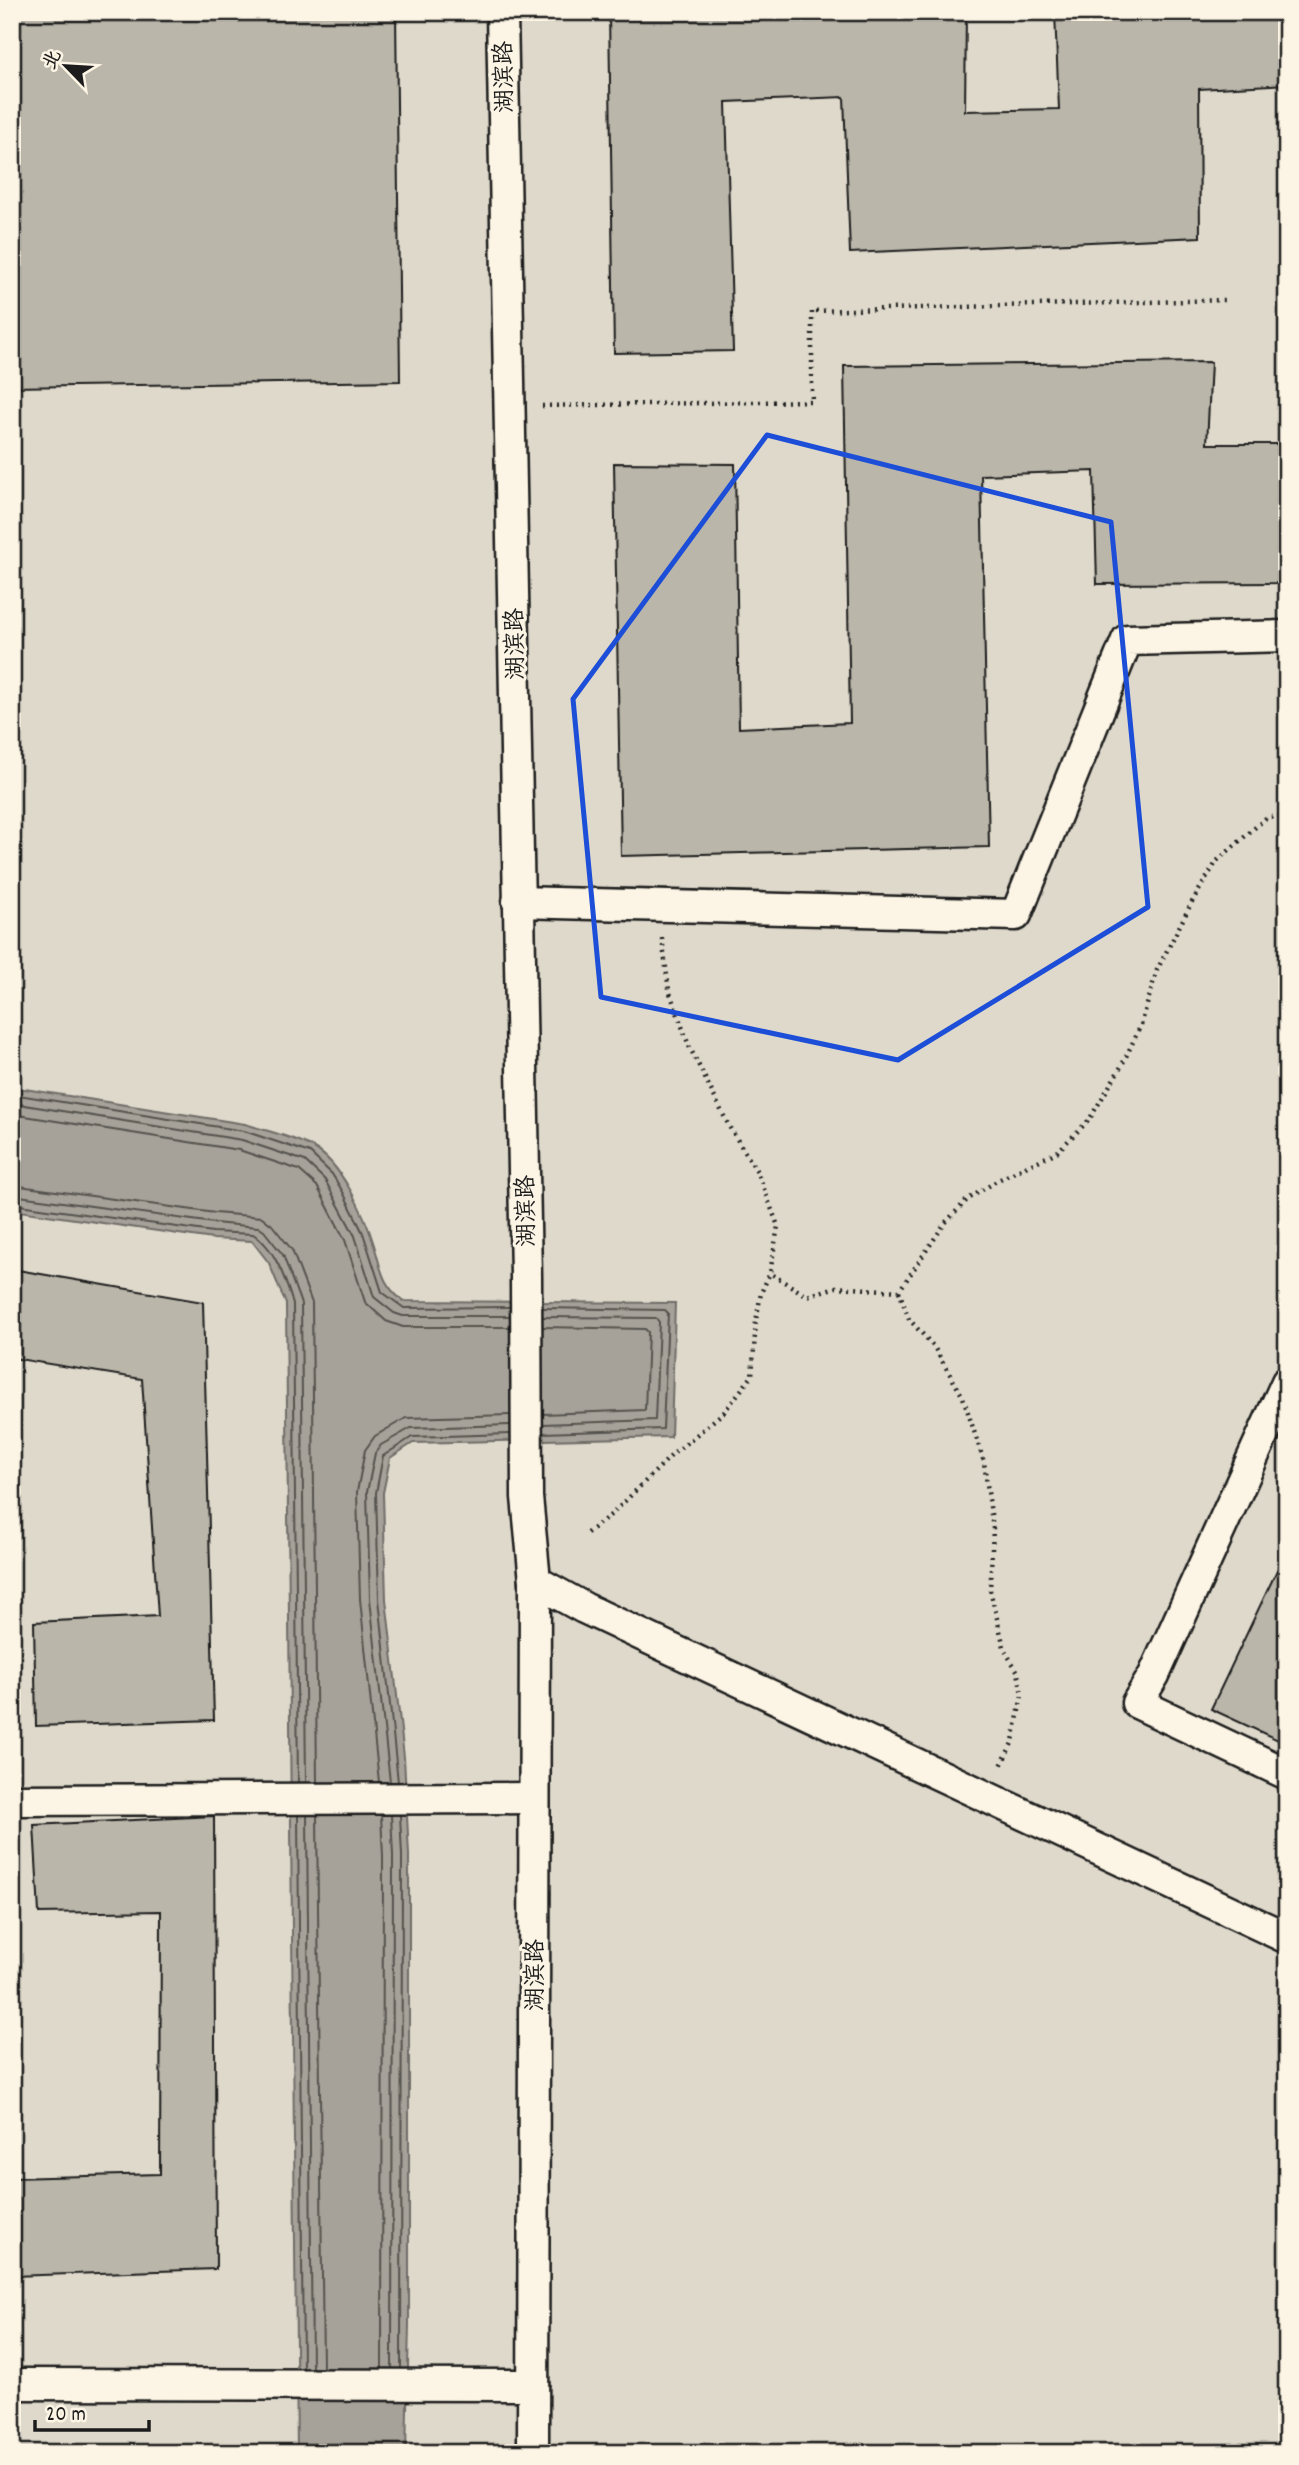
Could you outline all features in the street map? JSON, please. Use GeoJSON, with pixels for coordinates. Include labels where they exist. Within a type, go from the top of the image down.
{"type":"FeatureCollection","features":[{"type":"Feature","properties":{"kind":"street","name":"湖滨路"},"geometry":{"type":"LineString","coordinates":[[502,12],[526,1276],[527,1497],[535,1581],[533,2453]]}},
{"type":"Feature","properties":{"kind":"street"},"geometry":{"type":"LineString","coordinates":[[519,902],[1016,915],[1127,640],[1287,636]]}},
{"type":"Feature","properties":{"kind":"street"},"geometry":{"type":"LineString","coordinates":[[1287,1382],[1154,1675],[1137,1703],[1287,1774]]}},
{"type":"Feature","properties":{"kind":"street"},"geometry":{"type":"LineString","coordinates":[[535,1581],[584,1608],[1287,1938]]}},
{"type":"Feature","properties":{"kind":"street"},"geometry":{"type":"LineString","coordinates":[[12,1801],[534,1798]]}},
{"type":"Feature","properties":{"kind":"street"},"geometry":{"type":"LineString","coordinates":[[12,2384],[533,2385]]}},
{"type":"Feature","properties":{"kind":"path"},"geometry":{"type":"LineString","coordinates":[[509,407],[812,401],[812,311],[1224,300]]}},
{"type":"Feature","properties":{"kind":"path"},"geometry":{"type":"LineString","coordinates":[[899,1291],[945,1223],[967,1200],[998,1180],[1057,1152],[1089,1120],[1122,1065],[1141,1025],[1157,970],[1193,900],[1217,861],[1267,817],[1287,816]]}},
{"type":"Feature","properties":{"kind":"path"},"geometry":{"type":"LineString","coordinates":[[587,1534],[613,1513],[672,1455],[724,1412],[752,1376],[759,1302],[770,1273],[778,1226],[758,1173],[730,1128],[688,1046],[669,990],[659,906]]}},
{"type":"Feature","properties":{"kind":"path"},"geometry":{"type":"LineString","coordinates":[[770,1273],[807,1296],[836,1287],[899,1291]]}},
{"type":"Feature","properties":{"kind":"path"},"geometry":{"type":"LineString","coordinates":[[899,1291],[909,1319],[934,1347],[963,1397],[984,1462],[993,1529],[990,1590],[1005,1651],[1018,1672],[1022,1695],[1013,1741],[986,1796]]}},
{"type":"Feature","properties":{"kind":"highlighted area"},"geometry":{"type":"Polygon","coordinates":[[[767,435],[1111,522],[1148,907],[898,1060],[601,997],[573,699],[767,435]]]}},
{"type":"Feature","properties":{"kind":"shaded area"},"geometry":{"type":"Polygon","coordinates":[[[12,12],[1287,12],[1287,2453],[12,2453],[12,12]]]}},
{"type":"Feature","properties":{"kind":"water"},"geometry":{"type":"Polygon","coordinates":[[[12,1087],[245,1124],[312,1147],[333,1164],[351,1190],[370,1233],[383,1276],[403,1301],[675,1303],[671,1437],[413,1443],[390,1458],[383,1493],[386,1599],[404,1757],[409,1855],[409,2324],[406,2453],[297,2453],[286,1304],[269,1263],[252,1241],[213,1239],[12,1210],[12,1087]]]}},
{"type":"Feature","properties":{"kind":"building"},"geometry":{"type":"Polygon","coordinates":[[[12,12],[396,12],[400,381],[12,387],[12,12]]]}},
{"type":"Feature","properties":{"kind":"building"},"geometry":{"type":"Polygon","coordinates":[[[609,12],[966,12],[965,111],[1059,109],[1055,12],[1287,12],[1287,84],[1199,89],[1200,237],[850,253],[844,97],[726,102],[733,351],[614,353],[609,12]]]}},
{"type":"Feature","properties":{"kind":"building"},"geometry":{"type":"Polygon","coordinates":[[[1211,362],[1207,444],[1287,444],[1287,583],[1097,584],[1094,471],[981,475],[989,847],[621,856],[614,463],[735,464],[739,728],[850,723],[844,366],[1211,362]]]}},
{"type":"Feature","properties":{"kind":"building"},"geometry":{"type":"Polygon","coordinates":[[[12,1269],[203,1302],[214,1720],[36,1726],[34,1622],[158,1616],[142,1379],[12,1358],[12,1269]]]}},
{"type":"Feature","properties":{"kind":"building"},"geometry":{"type":"Polygon","coordinates":[[[1287,1549],[1287,1744],[1211,1709],[1287,1549]]]}},
{"type":"Feature","properties":{"kind":"building"},"geometry":{"type":"Polygon","coordinates":[[[214,1816],[216,2269],[12,2276],[12,2178],[160,2174],[161,1911],[39,1913],[34,1825],[214,1816]]]}}]}
